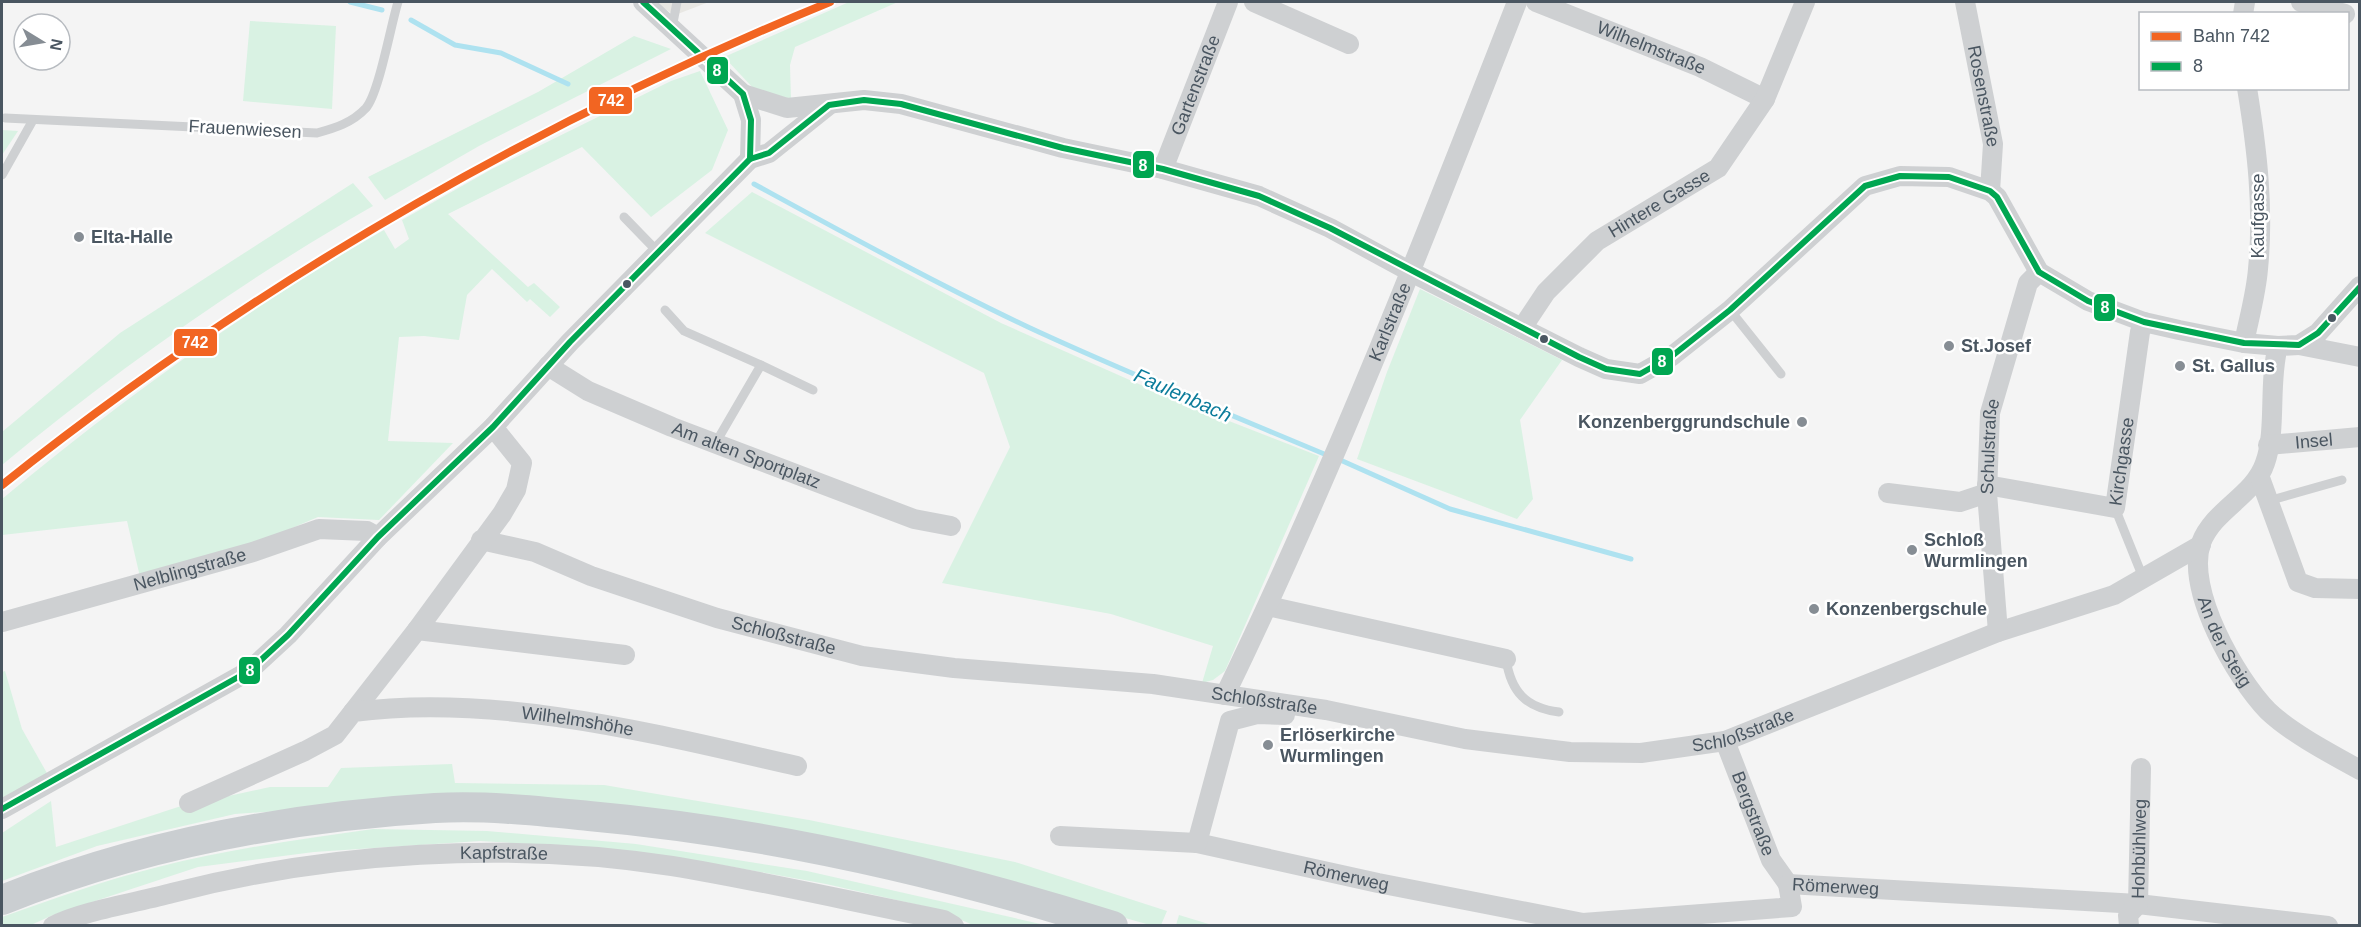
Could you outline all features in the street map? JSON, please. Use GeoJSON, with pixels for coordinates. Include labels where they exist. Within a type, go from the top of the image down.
{"type":"FeatureCollection","features":[{"type":"Feature","properties":{"kind":"main road"},"geometry":{"type":"LineString","coordinates":[[2,900],[68,873],[158,848],[248,829],[437,808],[604,817],[774,841],[933,875],[1113,926]]}},
{"type":"Feature","properties":{"kind":"street"},"geometry":{"type":"LineString","coordinates":[[643,2],[743,94],[787,108],[864,100],[901,104],[1063,148],[1163,169],[1259,196],[1330,228],[1409,271],[1606,369],[1640,374],[1672,356],[1730,310],[1865,186],[1900,176],[1949,177],[1990,191],[1997,197],[2039,272],[2088,302],[2144,322],[2244,343],[2299,345],[2360,357]]}},
{"type":"Feature","properties":{"kind":"street","name":"Gartenstraße"},"geometry":{"type":"LineString","coordinates":[[1163,169],[1227,2]]}},
{"type":"Feature","properties":{"kind":"street"},"geometry":{"type":"LineString","coordinates":[[1254,2],[1349,44]]}},
{"type":"Feature","properties":{"kind":"street","name":"Karlstraße"},"geometry":{"type":"LineString","coordinates":[[1225,695],[1268,606],[1335,449],[1518,2]]}},
{"type":"Feature","properties":{"kind":"street","name":"Wilhelmstraße"},"geometry":{"type":"LineString","coordinates":[[1536,2],[1700,67],[1765,99]]}},
{"type":"Feature","properties":{"kind":"street","name":"Hintere Gasse"},"geometry":{"type":"LineString","coordinates":[[1522,328],[1546,292],[1597,241],[1718,168],[1765,99],[1805,2]]}},
{"type":"Feature","properties":{"kind":"street","name":"Rosenstraße"},"geometry":{"type":"LineString","coordinates":[[1965,2],[1993,144],[1990,191]]}},
{"type":"Feature","properties":{"kind":"street"},"geometry":{"type":"LineString","coordinates":[[2301,2],[2338,12]]}},
{"type":"Feature","properties":{"kind":"street","name":"Kaufgasse"},"geometry":{"type":"LineString","coordinates":[[2244,343],[2258,272],[2261,222],[2257,152],[2247,90]]}},
{"type":"Feature","properties":{"kind":"street"},"geometry":{"type":"LineString","coordinates":[[743,94],[751,120],[753,142],[750,159]]}},
{"type":"Feature","properties":{"kind":"street"},"geometry":{"type":"LineString","coordinates":[[2,809],[249,671],[288,635],[378,537],[493,427],[657,251],[750,159],[769,153],[829,105]]}},
{"type":"Feature","properties":{"kind":"street","name":"Schulstraße"},"geometry":{"type":"LineString","coordinates":[[1998,632],[1987,489],[1990,413],[2028,282],[2039,272]]}},
{"type":"Feature","properties":{"kind":"street"},"geometry":{"type":"LineString","coordinates":[[2299,345],[2318,333],[2360,286]]}},
{"type":"Feature","properties":{"kind":"street","name":"Kirchgasse"},"geometry":{"type":"LineString","coordinates":[[1987,489],[2115,508],[2144,322]]}},
{"type":"Feature","properties":{"kind":"street"},"geometry":{"type":"LineString","coordinates":[[2201,544],[2222,512],[2260,478],[2267,460],[2272,370],[2278,346]]}},
{"type":"Feature","properties":{"kind":"street","name":"Am alten Sportplatz"},"geometry":{"type":"LineString","coordinates":[[548,366],[588,391],[715,444],[811,478],[914,519],[951,526]]}},
{"type":"Feature","properties":{"kind":"street"},"geometry":{"type":"LineString","coordinates":[[189,803],[335,735],[417,630],[516,490],[522,463],[493,427]]}},
{"type":"Feature","properties":{"kind":"street","name":"Insel"},"geometry":{"type":"LineString","coordinates":[[2268,445],[2360,437]]}},
{"type":"Feature","properties":{"kind":"street"},"geometry":{"type":"LineString","coordinates":[[2260,478],[2298,582],[2315,588],[2360,589]]}},
{"type":"Feature","properties":{"kind":"street"},"geometry":{"type":"LineString","coordinates":[[1888,493],[1960,502],[1987,489]]}},
{"type":"Feature","properties":{"kind":"street","name":"Nelblingstraße"},"geometry":{"type":"LineString","coordinates":[[2,622],[243,555],[319,529],[367,531],[378,537]]}},
{"type":"Feature","properties":{"kind":"street","name":"Schloßstraße"},"geometry":{"type":"LineString","coordinates":[[482,540],[535,552],[591,576],[717,618],[862,656],[965,669],[1154,684],[1326,710],[1465,739],[1570,753],[1641,753],[1725,741],[1998,632],[2114,595],[2144,580],[2201,544]]}},
{"type":"Feature","properties":{"kind":"street","name":"An der Steig"},"geometry":{"type":"LineString","coordinates":[[2201,544],[2199,583],[2218,638],[2237,670],[2269,711],[2360,770]]}},
{"type":"Feature","properties":{"kind":"street"},"geometry":{"type":"LineString","coordinates":[[1268,606],[1506,659]]}},
{"type":"Feature","properties":{"kind":"street"},"geometry":{"type":"LineString","coordinates":[[417,630],[626,655]]}},
{"type":"Feature","properties":{"kind":"street","name":"Wilhelmshöhe"},"geometry":{"type":"LineString","coordinates":[[353,712],[387,708],[427,708],[492,711],[580,721],[638,730],[797,766]]}},
{"type":"Feature","properties":{"kind":"street"},"geometry":{"type":"LineString","coordinates":[[1197,843],[1230,721],[1257,714],[1288,715],[1326,710]]}},
{"type":"Feature","properties":{"kind":"street","name":"Bergstraße"},"geometry":{"type":"LineString","coordinates":[[1725,741],[1771,860],[1788,884]]}},
{"type":"Feature","properties":{"kind":"street","name":"Hohbühlweg"},"geometry":{"type":"LineString","coordinates":[[2129,926],[2128,915],[2138,904],[2141,768]]}},
{"type":"Feature","properties":{"kind":"street","name":"Römerweg"},"geometry":{"type":"LineString","coordinates":[[1059,836],[1197,843],[1378,883],[1583,923],[1793,916],[1788,884],[2138,904],[2328,926]]}},
{"type":"Feature","properties":{"kind":"street","name":"Kapfstraße"},"geometry":{"type":"LineString","coordinates":[[53,926],[215,882],[328,862],[447,855],[546,854],[671,866],[933,918],[954,926]]}},
{"type":"Feature","properties":{"kind":"lane","name":"Frauenwiesen"},"geometry":{"type":"LineString","coordinates":[[5,118],[317,133],[344,125],[367,107],[374,93],[398,2]]}},
{"type":"Feature","properties":{"kind":"lane"},"geometry":{"type":"LineString","coordinates":[[671,29],[677,2]]}},
{"type":"Feature","properties":{"kind":"lane"},"geometry":{"type":"LineString","coordinates":[[2,175],[33,120]]}},
{"type":"Feature","properties":{"kind":"lane"},"geometry":{"type":"LineString","coordinates":[[624,217],[657,251]]}},
{"type":"Feature","properties":{"kind":"lane"},"geometry":{"type":"LineString","coordinates":[[664,310],[684,331],[813,390]]}},
{"type":"Feature","properties":{"kind":"lane"},"geometry":{"type":"LineString","coordinates":[[1730,310],[1781,374]]}},
{"type":"Feature","properties":{"kind":"lane"},"geometry":{"type":"LineString","coordinates":[[715,444],[761,365]]}},
{"type":"Feature","properties":{"kind":"lane"},"geometry":{"type":"LineString","coordinates":[[2268,501],[2342,480]]}},
{"type":"Feature","properties":{"kind":"lane"},"geometry":{"type":"LineString","coordinates":[[2115,508],[2144,580]]}},
{"type":"Feature","properties":{"kind":"lane"},"geometry":{"type":"LineString","coordinates":[[1506,659],[1510,682],[1537,709],[1559,712]]}},
{"type":"Feature","properties":{"kind":"shaded area"},"geometry":{"type":"Polygon","coordinates":[[[653,2],[709,2],[675,15],[653,2]]]}},
{"type":"Feature","properties":{"kind":"green space"},"geometry":{"type":"Polygon","coordinates":[[[849,2],[898,2],[795,47],[790,65],[791,99],[754,89],[724,57],[849,2]]]}},
{"type":"Feature","properties":{"kind":"green space"},"geometry":{"type":"Polygon","coordinates":[[[250,21],[336,26],[332,109],[243,101],[250,21]]]}},
{"type":"Feature","properties":{"kind":"green space"},"geometry":{"type":"Polygon","coordinates":[[[634,36],[671,49],[479,146],[385,200],[368,177],[538,92],[634,36]]]}},
{"type":"Feature","properties":{"kind":"green space"},"geometry":{"type":"Polygon","coordinates":[[[700,71],[728,130],[712,170],[651,217],[582,147],[448,214],[528,287],[534,283],[560,307],[550,317],[530,299],[527,302],[492,269],[467,295],[459,340],[424,336],[399,337],[388,441],[453,443],[379,520],[318,517],[236,552],[140,577],[127,521],[2,535],[2,499],[93,426],[235,323],[384,230],[395,249],[409,239],[402,220],[492,169],[671,81],[700,71]]]}},
{"type":"Feature","properties":{"kind":"green space"},"geometry":{"type":"Polygon","coordinates":[[[2,130],[18,131],[2,155],[2,130]]]}},
{"type":"Feature","properties":{"kind":"green space"},"geometry":{"type":"Polygon","coordinates":[[[353,183],[373,206],[229,295],[135,361],[2,465],[2,432],[120,333],[353,183]]]}},
{"type":"Feature","properties":{"kind":"green space"},"geometry":{"type":"Polygon","coordinates":[[[752,192],[1001,323],[1175,400],[1319,456],[1225,671],[1213,680],[1202,683],[1213,646],[1111,614],[942,583],[1010,447],[984,373],[705,233],[752,192]]]}},
{"type":"Feature","properties":{"kind":"green space"},"geometry":{"type":"Polygon","coordinates":[[[1420,289],[1562,360],[1520,420],[1533,499],[1517,519],[1357,459],[1387,372],[1420,289]]]}},
{"type":"Feature","properties":{"kind":"green space"},"geometry":{"type":"Polygon","coordinates":[[[5,671],[22,729],[48,775],[2,800],[2,672],[5,671]]]}},
{"type":"Feature","properties":{"kind":"green space"},"geometry":{"type":"Polygon","coordinates":[[[452,764],[455,783],[604,785],[809,820],[1015,862],[1167,911],[1161,925],[1150,925],[937,865],[465,798],[235,814],[97,846],[2,881],[2,833],[51,801],[56,847],[178,807],[270,787],[328,787],[341,768],[452,764]]]}},
{"type":"Feature","properties":{"kind":"green space"},"geometry":{"type":"Polygon","coordinates":[[[373,829],[487,831],[636,844],[807,871],[1045,925],[973,925],[936,909],[826,884],[722,865],[595,848],[480,841],[314,852],[198,867],[53,915],[31,925],[2,925],[2,917],[138,872],[238,850],[373,829]]]}},
{"type":"Feature","properties":{"kind":"green space"},"geometry":{"type":"Polygon","coordinates":[[[1179,915],[1212,925],[1176,925],[1179,915]]]}},
{"type":"Feature","properties":{"kind":"waterway","name":"Faulenbach"},"geometry":{"type":"LineString","coordinates":[[350,2],[382,10]]}},
{"type":"Feature","properties":{"kind":"waterway","name":"Faulenbach"},"geometry":{"type":"LineString","coordinates":[[411,20],[455,45],[501,53],[568,84]]}},
{"type":"Feature","properties":{"kind":"waterway","name":"Faulenbach"},"geometry":{"type":"LineString","coordinates":[[754,184],[924,275],[1028,327],[1140,377],[1329,456]]}},
{"type":"Feature","properties":{"kind":"waterway","name":"Faulenbach"},"geometry":{"type":"LineString","coordinates":[[1338,459],[1450,509],[1631,559]]}},
{"type":"Feature","properties":{"kind":"rail line","name":"742"},"geometry":{"type":"LineString","coordinates":[[2,485],[97,412],[196,342],[296,276],[399,214],[504,155],[611,100],[719,49],[830,2]]}},
{"type":"Feature","properties":{"kind":"transit line","name":"8"},"geometry":{"type":"LineString","coordinates":[[643,2],[743,94],[751,120],[750,159]]}},
{"type":"Feature","properties":{"kind":"transit line","name":"8"},"geometry":{"type":"LineString","coordinates":[[2,809],[249,671],[288,635],[378,537],[493,427],[570,342],[750,159],[769,153],[829,105],[864,100],[901,104],[1063,148],[1163,169],[1259,196],[1330,228],[1579,357],[1606,369],[1640,374],[1672,356],[1730,310],[1865,186],[1900,176],[1949,177],[1990,191],[1997,197],[2039,272],[2088,301],[2144,322],[2244,343],[2299,345],[2318,333],[2360,287]]}},
{"type":"Feature","properties":{"kind":"place","name":"Elta-Halle"},"geometry":{"type":"Point","coordinates":[79,237]}},
{"type":"Feature","properties":{"kind":"place","name":"St.Josef"},"geometry":{"type":"Point","coordinates":[1949,346]}},
{"type":"Feature","properties":{"kind":"place","name":"St. Gallus"},"geometry":{"type":"Point","coordinates":[2180,366]}},
{"type":"Feature","properties":{"kind":"place","name":"Konzenberggrundschule"},"geometry":{"type":"Point","coordinates":[1802,422]}},
{"type":"Feature","properties":{"kind":"place","name":"Schloß Wurmlingen"},"geometry":{"type":"Point","coordinates":[1912,550]}},
{"type":"Feature","properties":{"kind":"place","name":"Konzenbergschule"},"geometry":{"type":"Point","coordinates":[1814,609]}},
{"type":"Feature","properties":{"kind":"place","name":"Erlöserkirche Wurmlingen"},"geometry":{"type":"Point","coordinates":[1268,745]}}]}
